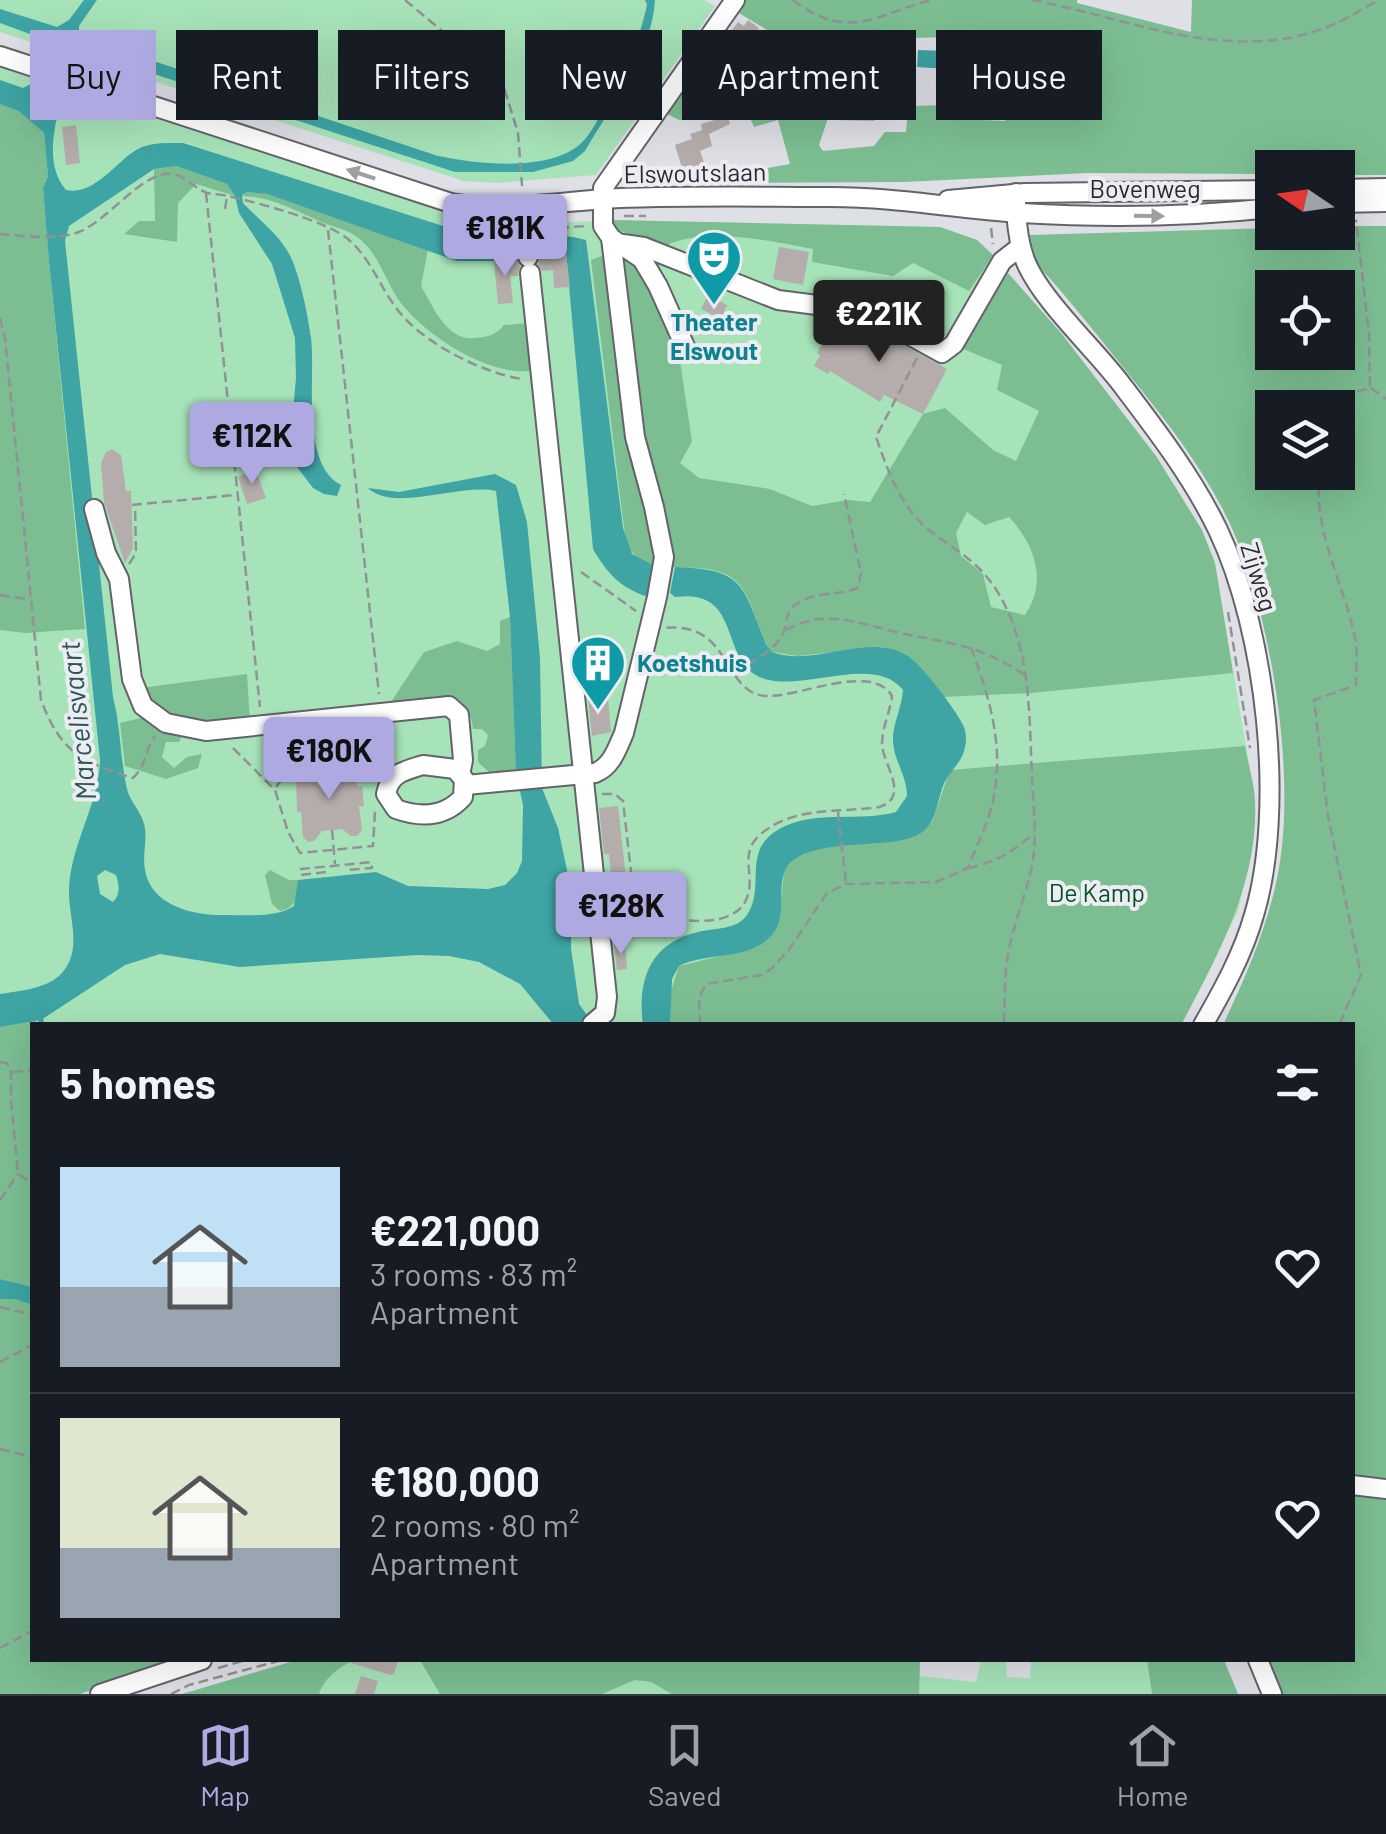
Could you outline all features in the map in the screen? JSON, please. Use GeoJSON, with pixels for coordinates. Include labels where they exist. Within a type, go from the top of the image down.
{"type":"FeatureCollection","features":[{"type":"Feature","properties":{"kind":"street"},"geometry":{"type":"LineString","coordinates":[[687,351],[642,259],[603,226],[604,185],[735,0]]}},
{"type":"Feature","properties":{"kind":"street","name":"Elswoutslaan"},"geometry":{"type":"LineString","coordinates":[[0,56],[451,203],[523,208],[603,200],[838,197],[1016,203]]}},
{"type":"Feature","properties":{"kind":"street"},"geometry":{"type":"LineString","coordinates":[[1355,189],[1386,188]]}},
{"type":"Feature","properties":{"kind":"street","name":"Bovenweg"},"geometry":{"type":"LineString","coordinates":[[1016,203],[1255,191]]}},
{"type":"Feature","properties":{"kind":"street"},"geometry":{"type":"LineString","coordinates":[[1355,203],[1386,202]]}},
{"type":"Feature","properties":{"kind":"street","name":"Bovenweg"},"geometry":{"type":"LineString","coordinates":[[1016,203],[1191,217],[1255,210]]}},
{"type":"Feature","properties":{"kind":"street","name":"Zijweg"},"geometry":{"type":"LineString","coordinates":[[1016,203],[1020,246],[1027,265],[1120,382],[1207,510],[1232,566],[1249,627],[1261,691],[1272,815],[1254,916],[1205,1022]]}},
{"type":"Feature","properties":{"kind":"street"},"geometry":{"type":"LineString","coordinates":[[523,208],[607,1007],[595,1022]]}},
{"type":"Feature","properties":{"kind":"street"},"geometry":{"type":"LineString","coordinates":[[617,241],[709,271],[778,300],[856,306],[942,353],[954,344],[1002,261],[1020,246]]}},
{"type":"Feature","properties":{"kind":"street"},"geometry":{"type":"LineString","coordinates":[[463,780],[541,779],[585,785],[604,769],[624,733],[664,557],[635,437],[617,241]]}},
{"type":"Feature","properties":{"kind":"street"},"geometry":{"type":"LineString","coordinates":[[94,509],[118,579],[132,679],[143,706],[166,723],[206,731],[442,704],[456,709],[463,760],[464,797],[445,811],[427,816],[407,813],[390,804],[386,794],[396,774],[423,765],[455,770],[463,780]]}},
{"type":"Feature","properties":{"kind":"street"},"geometry":{"type":"LineString","coordinates":[[1355,1485],[1386,1489]]}},
{"type":"Feature","properties":{"kind":"street"},"geometry":{"type":"LineString","coordinates":[[100,1694],[196,1662]]}},
{"type":"Feature","properties":{"kind":"street"},"geometry":{"type":"LineString","coordinates":[[1259,1662],[1272,1694]]}},
{"type":"Feature","properties":{"kind":"path"},"geometry":{"type":"LineString","coordinates":[[404,0],[502,81],[518,133],[522,174]]}},
{"type":"Feature","properties":{"kind":"path"},"geometry":{"type":"LineString","coordinates":[[793,0],[822,18],[867,23],[931,0]]}},
{"type":"Feature","properties":{"kind":"path"},"geometry":{"type":"LineString","coordinates":[[1032,0],[1148,30],[1219,41],[1271,41],[1330,26],[1379,0]]}},
{"type":"Feature","properties":{"kind":"path"},"geometry":{"type":"LineString","coordinates":[[0,234],[74,234],[155,176],[176,174],[206,193],[245,201],[342,234],[359,250],[414,329],[437,345],[510,377],[543,376]]}},
{"type":"Feature","properties":{"kind":"path"},"geometry":{"type":"LineString","coordinates":[[206,193],[262,724]]}},
{"type":"Feature","properties":{"kind":"path"},"geometry":{"type":"LineString","coordinates":[[225,209],[227,196]]}},
{"type":"Feature","properties":{"kind":"path"},"geometry":{"type":"LineString","coordinates":[[1355,213],[1369,334],[1370,388]]}},
{"type":"Feature","properties":{"kind":"path"},"geometry":{"type":"LineString","coordinates":[[991,222],[991,241],[1002,261]]}},
{"type":"Feature","properties":{"kind":"path"},"geometry":{"type":"LineString","coordinates":[[328,228],[380,712]]}},
{"type":"Feature","properties":{"kind":"path"},"geometry":{"type":"LineString","coordinates":[[0,318],[40,700],[53,729],[71,752],[94,765],[133,778],[143,768],[147,748],[166,723]]}},
{"type":"Feature","properties":{"kind":"path"},"geometry":{"type":"LineString","coordinates":[[924,344],[876,437],[901,499],[926,528],[964,552],[986,572],[1003,600],[1020,642],[1026,675],[1035,832],[1032,860],[1008,952],[1004,1022]]}},
{"type":"Feature","properties":{"kind":"path"},"geometry":{"type":"LineString","coordinates":[[1355,392],[1370,388],[1386,399]]}},
{"type":"Feature","properties":{"kind":"path"},"geometry":{"type":"LineString","coordinates":[[1318,490],[1334,573],[1356,640],[1356,685],[1314,700],[1328,816],[1361,974],[1339,1022]]}},
{"type":"Feature","properties":{"kind":"path"},"geometry":{"type":"LineString","coordinates":[[785,630],[784,619],[807,598],[858,588],[861,573],[844,494]]}},
{"type":"Feature","properties":{"kind":"path"},"geometry":{"type":"LineString","coordinates":[[114,570],[128,565],[136,553],[133,505],[237,495]]}},
{"type":"Feature","properties":{"kind":"path"},"geometry":{"type":"LineString","coordinates":[[562,562],[651,620],[670,627]]}},
{"type":"Feature","properties":{"kind":"path"},"geometry":{"type":"LineString","coordinates":[[0,595],[29,599]]}},
{"type":"Feature","properties":{"kind":"path"},"geometry":{"type":"LineString","coordinates":[[1226,604],[1250,752]]}},
{"type":"Feature","properties":{"kind":"path"},"geometry":{"type":"LineString","coordinates":[[585,785],[622,798],[633,888],[640,900],[651,910],[688,920],[711,920],[738,911],[746,900],[747,858],[752,844],[763,832],[785,819],[879,807],[892,797],[895,785],[882,750],[890,690],[870,681],[856,681],[765,696],[741,686],[735,674],[772,648],[785,630],[818,618],[833,618],[970,646],[1026,675]]}},
{"type":"Feature","properties":{"kind":"path"},"geometry":{"type":"LineString","coordinates":[[968,868],[994,800],[995,760],[991,700],[970,646]]}},
{"type":"Feature","properties":{"kind":"path"},"geometry":{"type":"LineString","coordinates":[[215,730],[274,790],[288,832],[300,853],[374,846],[373,812],[390,804]]}},
{"type":"Feature","properties":{"kind":"path"},"geometry":{"type":"LineString","coordinates":[[294,751],[354,745]]}},
{"type":"Feature","properties":{"kind":"path"},"geometry":{"type":"LineString","coordinates":[[325,748],[326,765]]}},
{"type":"Feature","properties":{"kind":"path"},"geometry":{"type":"LineString","coordinates":[[274,790],[290,769],[364,761],[372,776],[391,781]]}},
{"type":"Feature","properties":{"kind":"path"},"geometry":{"type":"LineString","coordinates":[[838,810],[846,884]]}},
{"type":"Feature","properties":{"kind":"path"},"geometry":{"type":"LineString","coordinates":[[332,830],[336,865]]}},
{"type":"Feature","properties":{"kind":"path"},"geometry":{"type":"LineString","coordinates":[[700,1022],[700,998],[706,984],[771,969],[827,894],[846,884],[936,882],[1016,850],[1035,832]]}},
{"type":"Feature","properties":{"kind":"path"},"geometry":{"type":"LineString","coordinates":[[326,872],[302,875],[301,869],[372,862],[372,868],[348,870]]}},
{"type":"Feature","properties":{"kind":"path"},"geometry":{"type":"LineString","coordinates":[[0,1062],[7,1063],[12,1072],[18,1174],[0,1200]]}},
{"type":"Feature","properties":{"kind":"path"},"geometry":{"type":"LineString","coordinates":[[12,1072],[30,1070]]}},
{"type":"Feature","properties":{"kind":"path"},"geometry":{"type":"LineString","coordinates":[[18,1174],[30,1182]]}},
{"type":"Feature","properties":{"kind":"path"},"geometry":{"type":"LineString","coordinates":[[0,1307],[30,1314]]}},
{"type":"Feature","properties":{"kind":"path"},"geometry":{"type":"LineString","coordinates":[[0,1362],[30,1346]]}},
{"type":"Feature","properties":{"kind":"path"},"geometry":{"type":"LineString","coordinates":[[0,1449],[30,1457]]}},
{"type":"Feature","properties":{"kind":"path"},"geometry":{"type":"LineString","coordinates":[[0,1648],[30,1632]]}},
{"type":"Feature","properties":{"kind":"path"},"geometry":{"type":"LineString","coordinates":[[171,1694],[275,1662]]}},
{"type":"Feature","properties":{"kind":"green space"},"geometry":{"type":"Polygon","coordinates":[[[0,0],[704,0],[715,6],[698,30],[682,30],[682,53],[662,81],[662,30],[525,30],[525,120],[635,120],[596,175],[497,183],[464,181],[274,120],[318,120],[318,30],[176,30],[176,89],[156,82],[156,30],[30,30],[30,42],[0,32],[0,0]]]}},
{"type":"Feature","properties":{"kind":"green space"},"geometry":{"type":"Polygon","coordinates":[[[743,0],[1077,0],[1191,32],[1192,0],[1386,0],[1386,175],[1355,175],[1355,150],[1255,150],[1255,174],[1088,173],[904,182],[738,183],[735,174],[790,164],[778,120],[827,120],[819,145],[823,151],[874,146],[885,132],[906,132],[907,120],[916,120],[916,106],[936,105],[936,120],[1102,120],[1102,30],[936,30],[936,37],[916,38],[916,30],[767,30],[734,10],[743,0]]]}},
{"type":"Feature","properties":{"kind":"green space"},"geometry":{"type":"Polygon","coordinates":[[[0,65],[30,75],[30,120],[156,120],[156,116],[469,217],[515,218],[516,225],[611,220],[940,227],[977,240],[1061,333],[1156,456],[1202,530],[1215,563],[1255,800],[1238,911],[1182,1022],[30,1022],[30,1662],[80,1694],[0,1694],[0,65]]]}},
{"type":"Feature","properties":{"kind":"green space"},"geometry":{"type":"Polygon","coordinates":[[[682,88],[682,120],[665,113],[682,88]]]}},
{"type":"Feature","properties":{"kind":"green space"},"geometry":{"type":"Polygon","coordinates":[[[0,104],[19,110],[44,133],[48,176],[43,188],[49,261],[85,629],[25,633],[0,630],[0,104]]]}},
{"type":"Feature","properties":{"kind":"green space"},"geometry":{"type":"Polygon","coordinates":[[[751,120],[778,120],[754,127],[751,120]]]}},
{"type":"Feature","properties":{"kind":"green space"},"geometry":{"type":"Polygon","coordinates":[[[176,166],[227,184],[235,196],[196,184],[178,203],[177,242],[124,234],[139,221],[155,221],[154,169],[176,166]]]}},
{"type":"Feature","properties":{"kind":"green space"},"geometry":{"type":"Polygon","coordinates":[[[247,192],[267,194],[428,250],[421,286],[449,329],[465,338],[475,338],[491,335],[504,325],[530,323],[535,370],[499,368],[460,351],[409,313],[373,254],[357,237],[283,205],[242,196],[247,192]]]}},
{"type":"Feature","properties":{"kind":"green space"},"geometry":{"type":"Polygon","coordinates":[[[611,220],[940,227],[977,240],[993,255],[969,291],[913,263],[893,276],[812,262],[813,249],[759,239],[703,236],[669,244],[667,249],[616,229],[611,220]]]}},
{"type":"Feature","properties":{"kind":"green space"},"geometry":{"type":"Polygon","coordinates":[[[1355,226],[1386,226],[1386,1694],[1277,1694],[1266,1662],[1355,1662],[1355,1022],[1224,1022],[1263,929],[1279,868],[1283,829],[1282,740],[1268,646],[1245,560],[1219,502],[1164,419],[1029,256],[1029,235],[1255,228],[1255,250],[1355,250],[1355,226]]]}},
{"type":"Feature","properties":{"kind":"green space"},"geometry":{"type":"Polygon","coordinates":[[[618,250],[632,256],[646,278],[680,361],[692,442],[680,463],[699,478],[770,489],[812,506],[848,500],[870,502],[923,414],[945,408],[993,450],[1016,461],[1039,411],[997,390],[1002,365],[961,348],[1008,273],[1061,333],[1156,456],[1202,530],[1215,563],[1233,673],[1031,693],[942,697],[883,647],[798,656],[772,652],[748,598],[735,580],[712,570],[646,562],[626,544],[591,260],[618,250]],[[967,512],[956,533],[961,556],[983,574],[991,607],[1025,615],[1036,589],[1032,551],[1009,517],[985,525],[967,512]]]}},
{"type":"Feature","properties":{"kind":"green space"},"geometry":{"type":"Polygon","coordinates":[[[510,617],[516,773],[492,775],[478,762],[478,750],[485,746],[488,735],[482,729],[473,729],[469,713],[453,697],[428,697],[387,708],[424,652],[457,641],[487,651],[500,644],[500,621],[510,617]]]}},
{"type":"Feature","properties":{"kind":"green space"},"geometry":{"type":"Polygon","coordinates":[[[247,674],[250,722],[202,724],[174,719],[150,702],[140,688],[247,674]]]}},
{"type":"Feature","properties":{"kind":"green space"},"geometry":{"type":"Polygon","coordinates":[[[145,717],[183,734],[179,742],[166,742],[162,757],[174,768],[187,757],[202,754],[198,768],[166,779],[125,766],[120,723],[145,717]]]}},
{"type":"Feature","properties":{"kind":"green space","name":"De Kamp"},"geometry":{"type":"Polygon","coordinates":[[[1245,746],[1255,800],[1250,860],[1233,917],[1183,1022],[670,1022],[671,991],[679,966],[757,947],[780,910],[784,872],[791,861],[818,848],[863,842],[932,822],[950,770],[1245,746]]]}},
{"type":"Feature","properties":{"kind":"green space"},"geometry":{"type":"Polygon","coordinates":[[[270,870],[289,880],[298,880],[295,900],[280,911],[272,904],[265,875],[270,870]]]}},
{"type":"Feature","properties":{"kind":"green space"},"geometry":{"type":"Polygon","coordinates":[[[30,1022],[30,1286],[0,1279],[0,1027],[30,1022]]]}},
{"type":"Feature","properties":{"kind":"green space"},"geometry":{"type":"Polygon","coordinates":[[[0,1299],[15,1299],[30,1304],[30,1662],[174,1662],[80,1694],[0,1694],[0,1299]]]}},
{"type":"Feature","properties":{"kind":"green space"},"geometry":{"type":"Polygon","coordinates":[[[290,1662],[351,1662],[333,1673],[319,1694],[182,1694],[290,1662]]]}},
{"type":"Feature","properties":{"kind":"green space"},"geometry":{"type":"Polygon","coordinates":[[[314,1662],[920,1662],[920,1676],[976,1682],[981,1662],[1006,1662],[1007,1677],[1030,1678],[1031,1662],[1147,1662],[1152,1694],[211,1694],[314,1662]]]}},
{"type":"Feature","properties":{"kind":"green space"},"geometry":{"type":"Polygon","coordinates":[[[421,1662],[920,1662],[919,1694],[672,1694],[651,1682],[635,1680],[602,1694],[440,1694],[421,1662]]]}},
{"type":"Feature","properties":{"kind":"green space"},"geometry":{"type":"Polygon","coordinates":[[[1147,1662],[1225,1662],[1238,1694],[1152,1694],[1147,1662]]]}},
{"type":"Feature","properties":{"kind":"water"},"geometry":{"type":"Polygon","coordinates":[[[84,0],[97,0],[79,30],[30,30],[30,34],[0,23],[0,9],[57,27],[69,20],[84,0]]]}},
{"type":"Feature","properties":{"kind":"water"},"geometry":{"type":"Polygon","coordinates":[[[645,0],[655,0],[649,30],[640,30],[645,0]]]}},
{"type":"Feature","properties":{"kind":"water"},"geometry":{"type":"Polygon","coordinates":[[[918,50],[936,51],[936,68],[917,67],[918,50]]]}},
{"type":"Feature","properties":{"kind":"water"},"geometry":{"type":"Polygon","coordinates":[[[156,62],[176,68],[176,81],[156,75],[156,62]]]}},
{"type":"Feature","properties":{"kind":"water"},"geometry":{"type":"Polygon","coordinates":[[[0,80],[23,88],[30,84],[30,120],[57,120],[53,160],[66,190],[97,182],[142,147],[183,143],[465,233],[556,235],[586,240],[623,528],[632,554],[653,565],[648,597],[615,579],[593,549],[566,253],[457,261],[267,194],[242,195],[243,203],[284,245],[296,271],[311,338],[315,440],[328,474],[341,485],[337,496],[313,488],[294,463],[295,338],[272,264],[239,213],[227,184],[176,166],[154,169],[69,226],[65,241],[113,697],[127,789],[145,829],[144,864],[149,882],[165,900],[188,911],[251,915],[294,906],[298,880],[376,872],[408,886],[488,889],[505,885],[517,873],[522,861],[523,805],[516,773],[510,617],[496,491],[394,498],[368,488],[399,492],[495,474],[516,485],[527,522],[540,658],[542,788],[558,828],[567,870],[579,1004],[592,1022],[552,1022],[520,984],[479,962],[449,956],[240,967],[160,954],[125,965],[41,1020],[0,1027],[0,994],[46,984],[59,976],[71,958],[70,878],[95,794],[100,760],[49,261],[43,188],[48,176],[44,133],[19,111],[0,104],[0,80]],[[105,870],[97,876],[100,894],[113,902],[118,893],[116,875],[105,870]]]}},
{"type":"Feature","properties":{"kind":"water"},"geometry":{"type":"Polygon","coordinates":[[[318,116],[438,156],[516,164],[556,157],[573,149],[597,120],[604,120],[585,151],[573,161],[533,172],[455,172],[295,120],[318,120],[318,116]]]}},
{"type":"Feature","properties":{"kind":"water"},"geometry":{"type":"Polygon","coordinates":[[[675,567],[715,572],[738,584],[772,652],[805,656],[874,647],[906,655],[953,709],[964,727],[966,741],[926,829],[909,838],[827,848],[795,859],[784,873],[779,921],[767,940],[744,951],[679,966],[672,979],[670,1022],[643,1022],[645,979],[658,954],[682,937],[743,920],[755,892],[758,857],[770,836],[783,827],[810,819],[896,812],[907,796],[893,739],[903,690],[876,675],[785,682],[752,673],[712,604],[670,593],[675,567]]]}},
{"type":"Feature","properties":{"kind":"water"},"geometry":{"type":"Polygon","coordinates":[[[0,1279],[30,1286],[30,1304],[0,1299],[0,1279]]]}},
{"type":"Feature","properties":{"kind":"building"},"geometry":{"type":"Polygon","coordinates":[[[748,20],[759,28],[732,30],[738,22],[744,26],[748,20]]]}},
{"type":"Feature","properties":{"kind":"building"},"geometry":{"type":"Polygon","coordinates":[[[729,120],[730,124],[709,134],[712,146],[700,151],[706,168],[684,175],[675,145],[692,139],[690,134],[702,130],[701,124],[729,120]]]}},
{"type":"Feature","properties":{"kind":"building"},"geometry":{"type":"Polygon","coordinates":[[[76,125],[80,163],[66,165],[62,127],[76,125]]]}},
{"type":"Feature","properties":{"kind":"building"},"geometry":{"type":"Polygon","coordinates":[[[779,247],[809,252],[803,285],[773,279],[779,247]]]}},
{"type":"Feature","properties":{"kind":"building"},"geometry":{"type":"Polygon","coordinates":[[[566,253],[570,287],[554,288],[553,270],[542,271],[538,264],[540,256],[566,253]]]}},
{"type":"Feature","properties":{"kind":"building"},"geometry":{"type":"Polygon","coordinates":[[[516,259],[520,266],[518,276],[510,276],[513,303],[498,304],[494,261],[516,259]]]}},
{"type":"Feature","properties":{"kind":"building","name":"Theater Elswout"},"geometry":{"type":"Polygon","coordinates":[[[708,295],[727,305],[721,319],[701,309],[708,295]]]}},
{"type":"Feature","properties":{"kind":"building"},"geometry":{"type":"Polygon","coordinates":[[[843,318],[854,318],[947,369],[923,414],[884,395],[880,402],[830,371],[828,374],[814,366],[835,321],[840,323],[843,318]]]}},
{"type":"Feature","properties":{"kind":"building"},"geometry":{"type":"Polygon","coordinates":[[[112,449],[121,455],[126,491],[131,491],[133,548],[125,563],[104,502],[101,463],[112,449]]]}},
{"type":"Feature","properties":{"kind":"building"},"geometry":{"type":"Polygon","coordinates":[[[256,470],[266,498],[247,504],[238,477],[256,470]]]}},
{"type":"Feature","properties":{"kind":"building","name":"Koetshuis"},"geometry":{"type":"Polygon","coordinates":[[[607,687],[611,732],[592,736],[587,689],[607,687]]]}},
{"type":"Feature","properties":{"kind":"building"},"geometry":{"type":"Polygon","coordinates":[[[355,767],[357,787],[362,786],[362,830],[357,836],[342,829],[322,831],[308,842],[303,837],[301,812],[297,812],[296,773],[355,767]]]}},
{"type":"Feature","properties":{"kind":"building"},"geometry":{"type":"Polygon","coordinates":[[[618,806],[632,932],[617,934],[609,854],[604,854],[599,808],[618,806]]]}},
{"type":"Feature","properties":{"kind":"building"},"geometry":{"type":"Polygon","coordinates":[[[625,944],[627,969],[617,970],[614,945],[625,944]]]}},
{"type":"Feature","properties":{"kind":"building"},"geometry":{"type":"Polygon","coordinates":[[[351,1662],[397,1662],[390,1675],[351,1662]]]}},
{"type":"Feature","properties":{"kind":"building"},"geometry":{"type":"Polygon","coordinates":[[[361,1676],[378,1681],[374,1694],[355,1694],[361,1676]]]}},
{"type":"Feature","properties":{"kind":"place","name":"Theater Elswout"},"geometry":{"type":"Point","coordinates":[714,307]}},
{"type":"Feature","properties":{"kind":"place","name":"Koetshuis"},"geometry":{"type":"Point","coordinates":[598,712]}},
{"type":"Feature","properties":{"kind":"water label","name":"Marcelisvaart"},"geometry":{"type":"Point","coordinates":[78,721]}}]}
